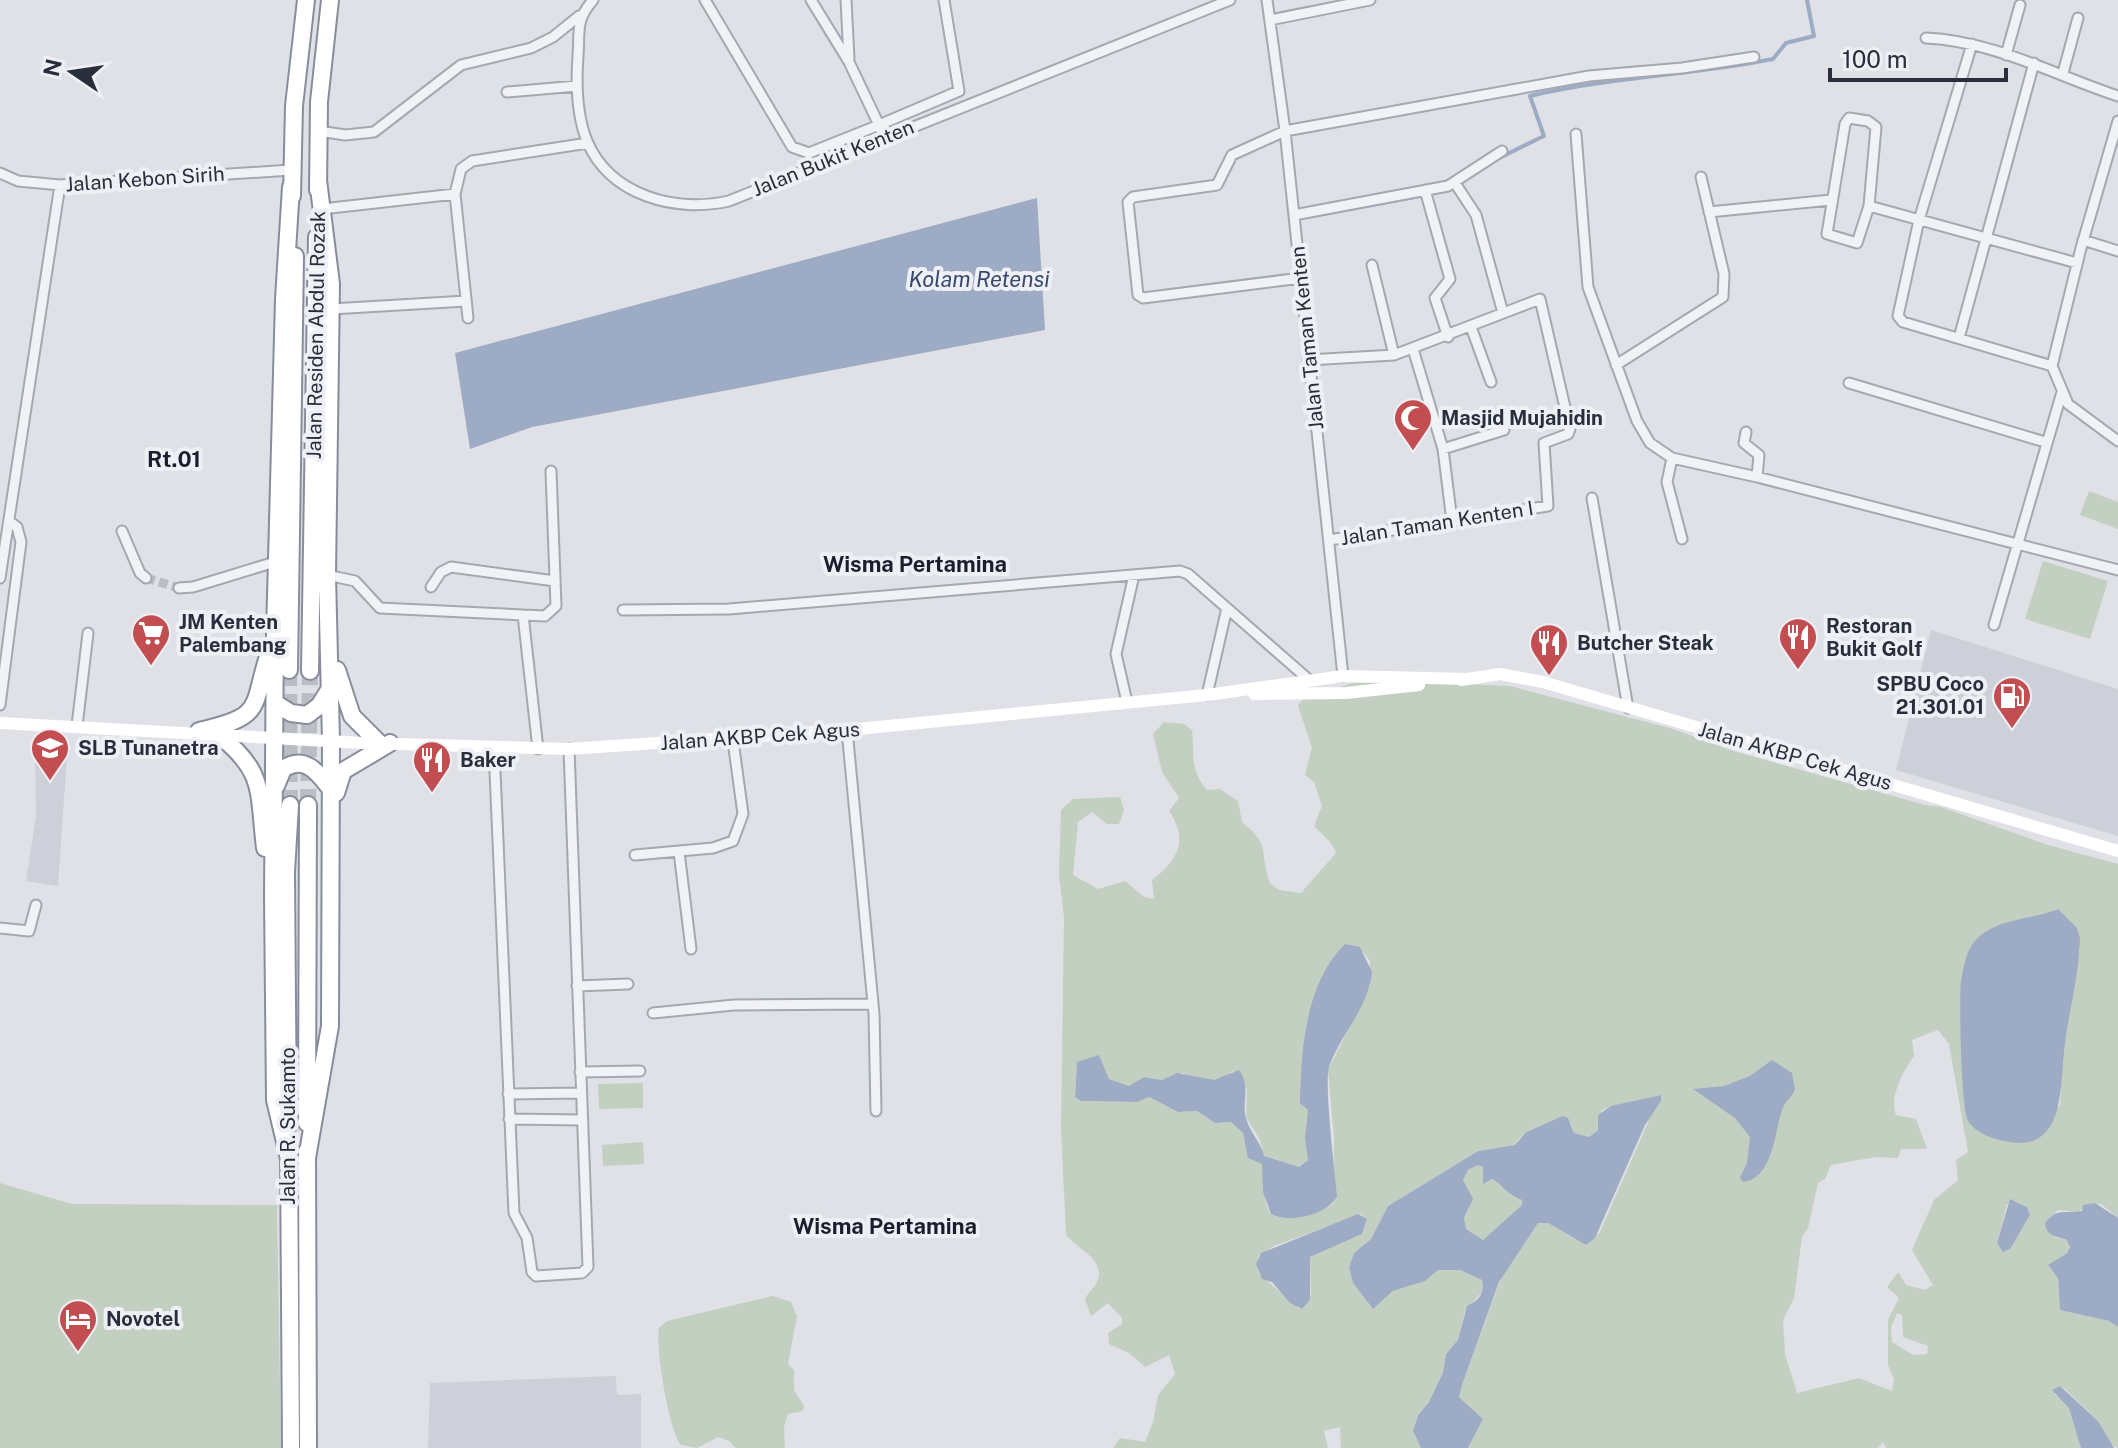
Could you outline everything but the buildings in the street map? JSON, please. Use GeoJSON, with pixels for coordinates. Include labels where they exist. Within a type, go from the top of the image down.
{"type":"FeatureCollection","features":[{"type":"Feature","properties":{"kind":"highway","name":"Jalan Residen Abdul Rozak"},"geometry":{"type":"LineString","coordinates":[[289,670],[297,289],[291,178],[294,106],[306,0]]}},
{"type":"Feature","properties":{"kind":"highway","name":"Jalan Residen Abdul Rozak"},"geometry":{"type":"LineString","coordinates":[[310,671],[319,131],[330,0]]}},
{"type":"Feature","properties":{"kind":"highway"},"geometry":{"type":"LineString","coordinates":[[289,1159],[275,1100],[273,897],[275,633],[284,299],[291,178]]}},
{"type":"Feature","properties":{"kind":"highway"},"geometry":{"type":"LineString","coordinates":[[307,1158],[330,1026],[332,854],[327,625],[331,309],[318,180]]}},
{"type":"Feature","properties":{"kind":"highway"},"geometry":{"type":"LineString","coordinates":[[327,625],[338,679],[349,710],[385,743],[351,764],[340,776],[332,854]]}},
{"type":"Feature","properties":{"kind":"highway"},"geometry":{"type":"LineString","coordinates":[[208,732],[239,720],[253,709],[259,698],[275,633]]}},
{"type":"Feature","properties":{"kind":"highway"},"geometry":{"type":"LineString","coordinates":[[275,703],[291,713],[307,715],[319,706],[330,688]]}},
{"type":"Feature","properties":{"kind":"highway"},"geometry":{"type":"LineString","coordinates":[[208,732],[245,757],[257,783],[273,897]]}},
{"type":"Feature","properties":{"kind":"highway"},"geometry":{"type":"LineString","coordinates":[[275,787],[283,769],[299,763],[311,766],[329,787]]}},
{"type":"Feature","properties":{"kind":"highway","name":"Jalan R. Sukamto"},"geometry":{"type":"LineString","coordinates":[[290,805],[286,872],[291,1448]]}},
{"type":"Feature","properties":{"kind":"highway","name":"Jalan R. Sukamto"},"geometry":{"type":"LineString","coordinates":[[308,805],[308,1448]]}},
{"type":"Feature","properties":{"kind":"main road","name":"Jalan AKBP Cek Agus"},"geometry":{"type":"LineString","coordinates":[[1207,695],[1346,693],[1500,674],[1543,682],[2118,851]]}},
{"type":"Feature","properties":{"kind":"main road","name":"Jalan AKBP Cek Agus"},"geometry":{"type":"LineString","coordinates":[[0,720],[331,741],[569,749],[733,741],[1207,695],[1343,676],[1469,679]]}},
{"type":"Feature","properties":{"kind":"street"},"geometry":{"type":"LineString","coordinates":[[319,131],[345,135],[374,132],[461,65],[531,48],[553,37],[593,0]]}},
{"type":"Feature","properties":{"kind":"street"},"geometry":{"type":"LineString","coordinates":[[705,0],[794,149],[809,153],[959,91],[944,0]]}},
{"type":"Feature","properties":{"kind":"street"},"geometry":{"type":"LineString","coordinates":[[811,0],[849,62],[884,138]]}},
{"type":"Feature","properties":{"kind":"street"},"geometry":{"type":"LineString","coordinates":[[846,0],[849,62]]}},
{"type":"Feature","properties":{"kind":"street","name":"Jalan Bukit Kenten"},"geometry":{"type":"LineString","coordinates":[[588,143],[604,164],[635,191],[667,204],[707,206],[729,201],[1230,0]]}},
{"type":"Feature","properties":{"kind":"street","name":"Jalan Taman Kenten"},"geometry":{"type":"LineString","coordinates":[[1267,0],[1285,131],[1343,676]]}},
{"type":"Feature","properties":{"kind":"street"},"geometry":{"type":"LineString","coordinates":[[1270,20],[1370,0]]}},
{"type":"Feature","properties":{"kind":"street"},"geometry":{"type":"LineString","coordinates":[[2006,55],[2020,5]]}},
{"type":"Feature","properties":{"kind":"street"},"geometry":{"type":"LineString","coordinates":[[468,318],[455,194],[461,169],[472,161],[588,143],[577,86],[579,16]]}},
{"type":"Feature","properties":{"kind":"street"},"geometry":{"type":"LineString","coordinates":[[2063,73],[2078,18]]}},
{"type":"Feature","properties":{"kind":"street"},"geometry":{"type":"LineString","coordinates":[[1926,38],[1972,44],[2063,73],[2118,96]]}},
{"type":"Feature","properties":{"kind":"street"},"geometry":{"type":"LineString","coordinates":[[1972,44],[1919,220],[1898,316],[1903,322],[2052,366]]}},
{"type":"Feature","properties":{"kind":"street"},"geometry":{"type":"LineString","coordinates":[[1301,278],[1143,298],[1138,295],[1127,207],[1133,197],[1217,185],[1232,155],[1285,131],[1589,76],[1682,68],[1754,57]]}},
{"type":"Feature","properties":{"kind":"street"},"geometry":{"type":"LineString","coordinates":[[1959,338],[2034,63]]}},
{"type":"Feature","properties":{"kind":"street"},"geometry":{"type":"LineString","coordinates":[[507,92],[577,86]]}},
{"type":"Feature","properties":{"kind":"street"},"geometry":{"type":"LineString","coordinates":[[1849,118],[1874,123],[1878,134],[1869,206],[1859,238],[1853,245],[1827,234],[1845,124],[1849,118]]}},
{"type":"Feature","properties":{"kind":"street"},"geometry":{"type":"LineString","coordinates":[[2118,121],[2083,240],[2052,366],[2068,404],[2118,441]]}},
{"type":"Feature","properties":{"kind":"street"},"geometry":{"type":"LineString","coordinates":[[1576,134],[1588,287],[1643,433],[1672,458],[2118,570]]}},
{"type":"Feature","properties":{"kind":"street"},"geometry":{"type":"LineString","coordinates":[[1294,215],[1456,184],[1502,151]]}},
{"type":"Feature","properties":{"kind":"street","name":"Jalan Kebon Sirih"},"geometry":{"type":"LineString","coordinates":[[0,173],[18,181],[60,185],[291,178]]}},
{"type":"Feature","properties":{"kind":"street"},"geometry":{"type":"LineString","coordinates":[[1616,365],[1723,297],[1724,274],[1701,177]]}},
{"type":"Feature","properties":{"kind":"street"},"geometry":{"type":"LineString","coordinates":[[1308,360],[1394,355],[1448,337],[1503,313],[1476,215],[1456,184]]}},
{"type":"Feature","properties":{"kind":"street"},"geometry":{"type":"LineString","coordinates":[[0,578],[32,347],[60,185]]}},
{"type":"Feature","properties":{"kind":"street"},"geometry":{"type":"LineString","coordinates":[[1425,190],[1450,279],[1435,298],[1448,337]]}},
{"type":"Feature","properties":{"kind":"street"},"geometry":{"type":"LineString","coordinates":[[322,209],[455,194]]}},
{"type":"Feature","properties":{"kind":"street"},"geometry":{"type":"LineString","coordinates":[[1709,212],[1831,200]]}},
{"type":"Feature","properties":{"kind":"street"},"geometry":{"type":"LineString","coordinates":[[1869,206],[2077,263]]}},
{"type":"Feature","properties":{"kind":"street"},"geometry":{"type":"LineString","coordinates":[[2083,240],[2118,251]]}},
{"type":"Feature","properties":{"kind":"street"},"geometry":{"type":"LineString","coordinates":[[1372,265],[1394,355]]}},
{"type":"Feature","properties":{"kind":"street","name":"Jalan Taman Kenten I"},"geometry":{"type":"LineString","coordinates":[[1329,540],[1545,507],[1551,501],[1544,443],[1568,434],[1570,429],[1540,299],[1503,313]]}},
{"type":"Feature","properties":{"kind":"street"},"geometry":{"type":"LineString","coordinates":[[331,309],[466,301]]}},
{"type":"Feature","properties":{"kind":"street"},"geometry":{"type":"LineString","coordinates":[[1471,327],[1491,382]]}},
{"type":"Feature","properties":{"kind":"street"},"geometry":{"type":"LineString","coordinates":[[1413,349],[1443,449],[1452,521]]}},
{"type":"Feature","properties":{"kind":"street"},"geometry":{"type":"LineString","coordinates":[[1849,383],[2045,442]]}},
{"type":"Feature","properties":{"kind":"street"},"geometry":{"type":"LineString","coordinates":[[1994,625],[2062,392]]}},
{"type":"Feature","properties":{"kind":"street"},"geometry":{"type":"LineString","coordinates":[[1443,449],[1504,430]]}},
{"type":"Feature","properties":{"kind":"street"},"geometry":{"type":"LineString","coordinates":[[1746,432],[1744,443],[1759,455],[1757,477]]}},
{"type":"Feature","properties":{"kind":"street"},"geometry":{"type":"LineString","coordinates":[[1672,458],[1667,482],[1682,539]]}},
{"type":"Feature","properties":{"kind":"street"},"geometry":{"type":"LineString","coordinates":[[327,575],[355,581],[380,608],[545,616],[554,611],[551,471]]}},
{"type":"Feature","properties":{"kind":"street"},"geometry":{"type":"LineString","coordinates":[[1592,498],[1628,708]]}},
{"type":"Feature","properties":{"kind":"street"},"geometry":{"type":"LineString","coordinates":[[0,705],[21,542],[17,527],[9,521]]}},
{"type":"Feature","properties":{"kind":"street"},"geometry":{"type":"LineString","coordinates":[[122,531],[140,573],[146,578]]}},
{"type":"Feature","properties":{"kind":"street"},"geometry":{"type":"LineString","coordinates":[[179,588],[193,587],[278,561]]}},
{"type":"Feature","properties":{"kind":"street"},"geometry":{"type":"LineString","coordinates":[[431,587],[441,572],[451,567],[555,581]]}},
{"type":"Feature","properties":{"kind":"street"},"geometry":{"type":"LineString","coordinates":[[623,610],[729,609],[1185,573],[1308,679]]}},
{"type":"Feature","properties":{"kind":"street"},"geometry":{"type":"LineString","coordinates":[[1127,702],[1116,654],[1134,575]]}},
{"type":"Feature","properties":{"kind":"street"},"geometry":{"type":"LineString","coordinates":[[1207,695],[1227,608]]}},
{"type":"Feature","properties":{"kind":"street"},"geometry":{"type":"LineString","coordinates":[[523,615],[538,749]]}},
{"type":"Feature","properties":{"kind":"street"},"geometry":{"type":"LineString","coordinates":[[77,726],[88,633]]}},
{"type":"Feature","properties":{"kind":"street"},"geometry":{"type":"LineString","coordinates":[[847,730],[873,1004],[876,1111]]}},
{"type":"Feature","properties":{"kind":"street"},"geometry":{"type":"LineString","coordinates":[[635,855],[727,845],[739,831],[742,801],[733,741]]}},
{"type":"Feature","properties":{"kind":"street"},"geometry":{"type":"LineString","coordinates":[[494,748],[514,1213],[527,1238],[532,1272],[536,1276],[582,1273],[588,1267],[569,749]]}},
{"type":"Feature","properties":{"kind":"street"},"geometry":{"type":"LineString","coordinates":[[679,852],[691,949]]}},
{"type":"Feature","properties":{"kind":"street"},"geometry":{"type":"LineString","coordinates":[[0,928],[29,931],[36,905]]}},
{"type":"Feature","properties":{"kind":"street"},"geometry":{"type":"LineString","coordinates":[[577,986],[628,984]]}},
{"type":"Feature","properties":{"kind":"street"},"geometry":{"type":"LineString","coordinates":[[653,1013],[734,1005],[873,1004]]}},
{"type":"Feature","properties":{"kind":"street"},"geometry":{"type":"LineString","coordinates":[[580,1072],[640,1071]]}},
{"type":"Feature","properties":{"kind":"street"},"geometry":{"type":"LineString","coordinates":[[508,1094],[581,1093]]}},
{"type":"Feature","properties":{"kind":"street"},"geometry":{"type":"LineString","coordinates":[[509,1119],[582,1120]]}},
{"type":"Feature","properties":{"kind":"shaded area","name":"SPBU Coco 21.301.01"},"geometry":{"type":"Polygon","coordinates":[[[1931,630],[2118,689],[2118,836],[1896,770],[1931,630]]]}},
{"type":"Feature","properties":{"kind":"shaded area","name":"SLB Tunanetra"},"geometry":{"type":"Polygon","coordinates":[[[68,741],[58,886],[26,881],[36,816],[35,747],[68,741]]]}},
{"type":"Feature","properties":{"kind":"shaded area"},"geometry":{"type":"Polygon","coordinates":[[[616,1376],[617,1395],[641,1394],[641,1448],[428,1448],[430,1383],[616,1376]]]}},
{"type":"Feature","properties":{"kind":"green space"},"geometry":{"type":"Polygon","coordinates":[[[2089,491],[2118,502],[2118,529],[2080,515],[2089,491]]]}},
{"type":"Feature","properties":{"kind":"green space"},"geometry":{"type":"Polygon","coordinates":[[[2043,561],[2108,581],[2090,639],[2025,619],[2043,561]]]}},
{"type":"Feature","properties":{"kind":"green space"},"geometry":{"type":"Polygon","coordinates":[[[1352,683],[1510,686],[1673,729],[1734,751],[1941,807],[2048,845],[2118,864],[2118,1218],[2101,1204],[2086,1205],[2079,1212],[2058,1210],[2045,1223],[2054,1237],[2067,1240],[2070,1245],[2066,1254],[2049,1267],[2058,1277],[2060,1310],[2109,1321],[2118,1327],[2118,1448],[2111,1445],[2098,1421],[2064,1388],[2054,1394],[2070,1410],[2081,1448],[1886,1448],[1883,1442],[1878,1448],[1468,1448],[1483,1419],[1459,1397],[1502,1276],[1538,1223],[1548,1223],[1573,1238],[1599,1234],[1660,1095],[1606,1108],[1601,1111],[1598,1130],[1589,1137],[1574,1133],[1571,1123],[1547,1124],[1532,1129],[1515,1145],[1478,1151],[1388,1206],[1371,1239],[1354,1253],[1349,1267],[1353,1283],[1373,1309],[1393,1291],[1425,1281],[1438,1270],[1460,1270],[1482,1280],[1483,1291],[1465,1311],[1458,1341],[1446,1354],[1443,1371],[1429,1402],[1418,1414],[1413,1431],[1421,1448],[1341,1448],[1340,1427],[1324,1431],[1328,1448],[1113,1448],[1120,1438],[1145,1442],[1158,1395],[1175,1374],[1169,1355],[1145,1367],[1129,1353],[1109,1344],[1108,1333],[1122,1324],[1122,1318],[1108,1303],[1091,1316],[1085,1299],[1097,1282],[1098,1267],[1066,1235],[1061,1128],[1064,918],[1059,874],[1061,810],[1073,799],[1120,797],[1124,810],[1119,824],[1107,824],[1092,812],[1078,822],[1073,875],[1098,889],[1125,881],[1144,897],[1154,899],[1152,880],[1168,865],[1178,849],[1178,831],[1169,811],[1179,798],[1162,772],[1153,734],[1164,722],[1184,724],[1192,730],[1197,775],[1207,790],[1220,789],[1238,801],[1242,822],[1261,844],[1270,883],[1279,890],[1301,893],[1336,853],[1331,843],[1314,826],[1322,806],[1314,782],[1305,775],[1312,747],[1298,706],[1301,701],[1352,683]],[[2048,913],[1995,927],[1961,981],[1967,1120],[1991,1137],[2060,1106],[2063,1054],[2080,949],[2048,913]],[[1363,952],[1322,977],[1307,1022],[1300,1085],[1308,1110],[1308,1160],[1299,1167],[1264,1157],[1260,1140],[1246,1117],[1247,1089],[1233,1071],[1222,1078],[1209,1080],[1183,1073],[1162,1080],[1144,1077],[1129,1086],[1109,1079],[1105,1069],[1077,1062],[1075,1097],[1082,1101],[1136,1102],[1149,1097],[1178,1112],[1197,1111],[1215,1123],[1231,1122],[1244,1135],[1262,1163],[1267,1208],[1271,1214],[1286,1218],[1311,1215],[1333,1204],[1334,1138],[1328,1070],[1370,986],[1370,961],[1363,952]],[[1938,1030],[1912,1040],[1914,1056],[1898,1084],[1894,1108],[1896,1115],[1916,1119],[1927,1149],[1901,1149],[1898,1158],[1876,1157],[1831,1165],[1825,1179],[1818,1183],[1808,1228],[1802,1237],[1794,1298],[1783,1320],[1785,1354],[1797,1393],[1859,1378],[1892,1391],[1894,1379],[1888,1365],[1888,1320],[1899,1298],[1887,1287],[1898,1272],[1906,1285],[1925,1290],[1933,1285],[1912,1250],[1934,1200],[1958,1180],[1956,1160],[1968,1152],[1949,1044],[1938,1030]],[[2015,1201],[2007,1204],[1998,1240],[2008,1251],[2030,1215],[2027,1207],[2015,1201]],[[1361,1214],[1274,1246],[1258,1256],[1259,1274],[1300,1309],[1311,1295],[1310,1257],[1362,1234],[1367,1221],[1361,1214]],[[1897,1313],[1891,1328],[1892,1342],[1913,1355],[1927,1354],[1928,1346],[1903,1337],[1902,1315],[1897,1313]]]}},
{"type":"Feature","properties":{"kind":"green space"},"geometry":{"type":"Polygon","coordinates":[[[643,1083],[643,1108],[599,1109],[598,1084],[643,1083]]]}},
{"type":"Feature","properties":{"kind":"green space"},"geometry":{"type":"Polygon","coordinates":[[[643,1142],[644,1164],[603,1166],[602,1145],[643,1142]]]}},
{"type":"Feature","properties":{"kind":"green space"},"geometry":{"type":"Polygon","coordinates":[[[1478,1165],[1483,1167],[1483,1184],[1493,1178],[1522,1200],[1522,1206],[1483,1240],[1466,1229],[1464,1218],[1470,1203],[1463,1180],[1468,1170],[1478,1165]]]}},
{"type":"Feature","properties":{"kind":"green space"},"geometry":{"type":"Polygon","coordinates":[[[0,1183],[72,1204],[277,1205],[281,1448],[0,1448],[0,1183]]]}},
{"type":"Feature","properties":{"kind":"green space"},"geometry":{"type":"Polygon","coordinates":[[[773,1296],[791,1302],[797,1316],[788,1364],[794,1370],[794,1390],[804,1406],[803,1411],[788,1414],[784,1427],[785,1448],[736,1448],[718,1437],[697,1448],[681,1445],[676,1437],[664,1388],[659,1328],[667,1321],[773,1296]]]}},
{"type":"Feature","properties":{"kind":"water","name":"Kolam Retensi"},"geometry":{"type":"Polygon","coordinates":[[[1037,198],[1045,330],[532,427],[470,449],[455,353],[1037,198]]]}},
{"type":"Feature","properties":{"kind":"water"},"geometry":{"type":"Polygon","coordinates":[[[2058,909],[2077,928],[2080,938],[2060,1098],[2050,1126],[2041,1137],[2028,1142],[1999,1140],[1976,1129],[1968,1121],[1966,1113],[1960,1009],[1965,961],[1974,942],[1992,928],[2058,909]]]}},
{"type":"Feature","properties":{"kind":"water"},"geometry":{"type":"Polygon","coordinates":[[[1345,944],[1360,947],[1372,972],[1365,998],[1329,1067],[1329,1109],[1337,1196],[1317,1213],[1297,1218],[1271,1214],[1263,1192],[1262,1164],[1248,1158],[1243,1133],[1231,1122],[1215,1123],[1197,1111],[1178,1112],[1149,1097],[1137,1102],[1081,1101],[1075,1097],[1077,1062],[1099,1055],[1109,1079],[1129,1086],[1144,1077],[1162,1080],[1177,1073],[1214,1080],[1239,1070],[1245,1083],[1247,1121],[1264,1156],[1299,1167],[1308,1160],[1305,1138],[1308,1110],[1300,1103],[1308,1019],[1321,978],[1345,944]]]}},
{"type":"Feature","properties":{"kind":"water"},"geometry":{"type":"Polygon","coordinates":[[[1772,1060],[1792,1073],[1795,1090],[1784,1105],[1772,1151],[1762,1172],[1743,1182],[1740,1178],[1747,1163],[1750,1137],[1735,1118],[1693,1089],[1724,1086],[1750,1076],[1772,1060]]]}},
{"type":"Feature","properties":{"kind":"water"},"geometry":{"type":"Polygon","coordinates":[[[1661,1095],[1661,1101],[1645,1125],[1595,1238],[1586,1245],[1548,1223],[1538,1223],[1499,1282],[1459,1397],[1483,1419],[1468,1448],[1421,1448],[1413,1431],[1418,1415],[1429,1402],[1443,1372],[1446,1354],[1458,1340],[1467,1306],[1482,1293],[1482,1280],[1460,1270],[1438,1270],[1425,1281],[1393,1291],[1373,1309],[1353,1283],[1349,1267],[1354,1253],[1371,1239],[1388,1206],[1478,1151],[1515,1145],[1526,1132],[1563,1116],[1568,1118],[1574,1133],[1589,1137],[1598,1130],[1598,1115],[1611,1106],[1661,1095]],[[1478,1165],[1468,1170],[1463,1180],[1473,1199],[1464,1218],[1466,1229],[1483,1240],[1522,1205],[1522,1200],[1492,1179],[1483,1184],[1483,1167],[1478,1165]]]}},
{"type":"Feature","properties":{"kind":"water"},"geometry":{"type":"Polygon","coordinates":[[[2010,1199],[2027,1207],[2030,1215],[2010,1249],[2003,1252],[1997,1243],[2010,1199]]]}},
{"type":"Feature","properties":{"kind":"water"},"geometry":{"type":"Polygon","coordinates":[[[2095,1203],[2118,1218],[2118,1327],[2109,1321],[2060,1310],[2058,1278],[2048,1265],[2066,1254],[2070,1247],[2067,1240],[2050,1233],[2045,1223],[2057,1213],[2082,1211],[2083,1205],[2095,1203]]]}},
{"type":"Feature","properties":{"kind":"water"},"geometry":{"type":"Polygon","coordinates":[[[1358,1214],[1367,1219],[1362,1234],[1310,1257],[1310,1300],[1302,1309],[1290,1303],[1272,1282],[1262,1279],[1256,1264],[1261,1253],[1358,1214]]]}},
{"type":"Feature","properties":{"kind":"water"},"geometry":{"type":"Polygon","coordinates":[[[2060,1386],[2098,1421],[2114,1448],[2081,1448],[2069,1408],[2052,1390],[2060,1386]]]}},
{"type":"Feature","properties":{"kind":"waterway"},"geometry":{"type":"LineString","coordinates":[[1499,158],[1544,136],[1530,96],[1590,84],[1773,59],[1786,43],[1814,36],[1807,0]]}},
{"type":"Feature","properties":{"kind":"waterway"},"geometry":{"type":"LineString","coordinates":[[1322,214],[1425,195]]}},
{"type":"Feature","properties":{"kind":"tunnel"},"geometry":{"type":"LineString","coordinates":[[146,578],[179,588]]}},
{"type":"Feature","properties":{"kind":"tunnel"},"geometry":{"type":"LineString","coordinates":[[289,670],[290,805]]}},
{"type":"Feature","properties":{"kind":"tunnel"},"geometry":{"type":"LineString","coordinates":[[308,805],[310,671]]}},
{"type":"Feature","properties":{"kind":"place","name":"Masjid Mujahidin"},"geometry":{"type":"Point","coordinates":[1413,452]}},
{"type":"Feature","properties":{"kind":"place","name":"JM Kenten Palembang"},"geometry":{"type":"Point","coordinates":[151,667]}},
{"type":"Feature","properties":{"kind":"place","name":"Restoran Bukit Golf"},"geometry":{"type":"Point","coordinates":[1798,671]}},
{"type":"Feature","properties":{"kind":"place","name":"Butcher Steak"},"geometry":{"type":"Point","coordinates":[1549,677]}},
{"type":"Feature","properties":{"kind":"place","name":"SPBU Coco 21.301.01"},"geometry":{"type":"Point","coordinates":[2012,730]}},
{"type":"Feature","properties":{"kind":"place","name":"SLB Tunanetra"},"geometry":{"type":"Point","coordinates":[50,782]}},
{"type":"Feature","properties":{"kind":"place","name":"Baker"},"geometry":{"type":"Point","coordinates":[432,794]}},
{"type":"Feature","properties":{"kind":"place","name":"Novotel"},"geometry":{"type":"Point","coordinates":[78,1353]}},
{"type":"Feature","properties":{"kind":"district","name":"Rt.01"},"geometry":{"type":"Point","coordinates":[174,459]}},
{"type":"Feature","properties":{"kind":"district","name":"Wisma Pertamina"},"geometry":{"type":"Point","coordinates":[915,564]}},
{"type":"Feature","properties":{"kind":"district","name":"Wisma Pertamina"},"geometry":{"type":"Point","coordinates":[885,1226]}}]}
